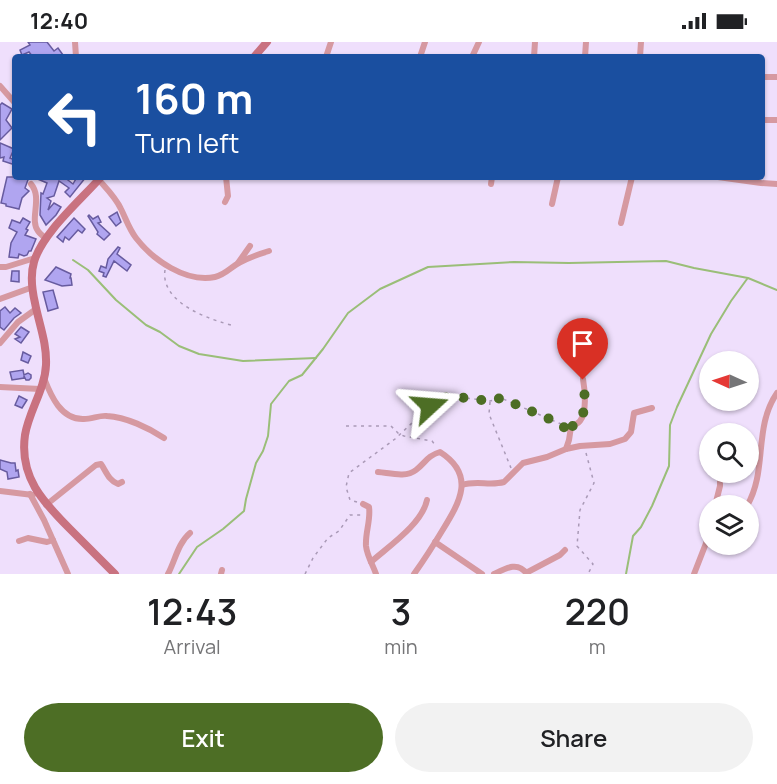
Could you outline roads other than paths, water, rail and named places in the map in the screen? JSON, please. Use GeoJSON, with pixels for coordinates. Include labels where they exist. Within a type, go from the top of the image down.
{"type":"FeatureCollection","features":[{"type":"Feature","properties":{"kind":"street"},"geometry":{"type":"LineString","coordinates":[[257,54],[267,42]]}},
{"type":"Feature","properties":{"kind":"street"},"geometry":{"type":"LineString","coordinates":[[68,574],[44,520],[25,459],[24,446],[28,423],[46,367],[44,340],[33,287],[33,269],[35,258],[45,238],[98,180]]}},
{"type":"Feature","properties":{"kind":"street"},"geometry":{"type":"LineString","coordinates":[[102,180],[115,198],[135,237],[148,252],[187,274],[205,278],[216,277],[238,264],[269,251]]}},
{"type":"Feature","properties":{"kind":"street"},"geometry":{"type":"LineString","coordinates":[[225,202],[228,196],[226,180]]}},
{"type":"Feature","properties":{"kind":"street"},"geometry":{"type":"LineString","coordinates":[[552,204],[557,180]]}},
{"type":"Feature","properties":{"kind":"street"},"geometry":{"type":"LineString","coordinates":[[621,223],[631,180]]}},
{"type":"Feature","properties":{"kind":"street"},"geometry":{"type":"LineString","coordinates":[[743,180],[777,184]]}},
{"type":"Feature","properties":{"kind":"street"},"geometry":{"type":"LineString","coordinates":[[32,184],[36,193],[35,225],[38,232],[45,238]]}},
{"type":"Feature","properties":{"kind":"street"},"geometry":{"type":"LineString","coordinates":[[238,264],[250,246]]}},
{"type":"Feature","properties":{"kind":"street"},"geometry":{"type":"LineString","coordinates":[[0,267],[35,258]]}},
{"type":"Feature","properties":{"kind":"street"},"geometry":{"type":"LineString","coordinates":[[0,299],[33,287]]}},
{"type":"Feature","properties":{"kind":"street"},"geometry":{"type":"LineString","coordinates":[[0,343],[18,322],[36,309]]}},
{"type":"Feature","properties":{"kind":"street"},"geometry":{"type":"LineString","coordinates":[[44,378],[54,400],[69,416],[80,419],[114,417],[147,428],[164,438]]}},
{"type":"Feature","properties":{"kind":"street"},"geometry":{"type":"LineString","coordinates":[[566,449],[571,427],[579,422],[583,415],[585,394],[583,380]]}},
{"type":"Feature","properties":{"kind":"street"},"geometry":{"type":"LineString","coordinates":[[0,387],[40,389]]}},
{"type":"Feature","properties":{"kind":"street"},"geometry":{"type":"LineString","coordinates":[[752,495],[757,480],[764,423],[777,393]]}},
{"type":"Feature","properties":{"kind":"street"},"geometry":{"type":"LineString","coordinates":[[462,485],[501,483],[523,463],[566,449],[610,444],[625,439],[631,432],[634,413],[652,408]]}},
{"type":"Feature","properties":{"kind":"street"},"geometry":{"type":"LineString","coordinates":[[378,472],[399,474],[413,472],[431,455],[440,452],[457,466],[462,485],[454,513],[414,574]]}},
{"type":"Feature","properties":{"kind":"street"},"geometry":{"type":"LineString","coordinates":[[46,505],[96,465],[101,464],[115,483],[122,482]]}},
{"type":"Feature","properties":{"kind":"street"},"geometry":{"type":"LineString","coordinates":[[0,491],[35,495],[115,574]]}},
{"type":"Feature","properties":{"kind":"street"},"geometry":{"type":"LineString","coordinates":[[371,562],[405,533],[423,512],[427,500]]}},
{"type":"Feature","properties":{"kind":"street"},"geometry":{"type":"LineString","coordinates":[[363,504],[369,507],[366,545],[376,574]]}},
{"type":"Feature","properties":{"kind":"street"},"geometry":{"type":"LineString","coordinates":[[168,574],[182,543],[190,533]]}},
{"type":"Feature","properties":{"kind":"street"},"geometry":{"type":"LineString","coordinates":[[19,541],[28,538],[47,542],[53,540]]}},
{"type":"Feature","properties":{"kind":"street"},"geometry":{"type":"LineString","coordinates":[[435,542],[482,574]]}},
{"type":"Feature","properties":{"kind":"street"},"geometry":{"type":"LineString","coordinates":[[494,574],[505,568],[520,567],[527,573],[565,550]]}},
{"type":"Feature","properties":{"kind":"street"},"geometry":{"type":"LineString","coordinates":[[694,574],[701,555]]}},
{"type":"Feature","properties":{"kind":"waterway"},"geometry":{"type":"LineString","coordinates":[[73,260],[88,270],[116,300],[146,325],[179,346],[199,354],[243,361],[316,358]]}},
{"type":"Feature","properties":{"kind":"waterway"},"geometry":{"type":"LineString","coordinates":[[179,574],[197,547],[244,511],[256,463],[268,436],[271,404],[289,381],[302,375],[348,313],[380,289],[428,267],[514,262],[666,261],[748,278],[777,290]]}},
{"type":"Feature","properties":{"kind":"waterway"},"geometry":{"type":"LineString","coordinates":[[626,574],[633,536],[641,527],[652,506],[669,466],[670,425],[677,407],[711,334],[747,279]]}}]}
